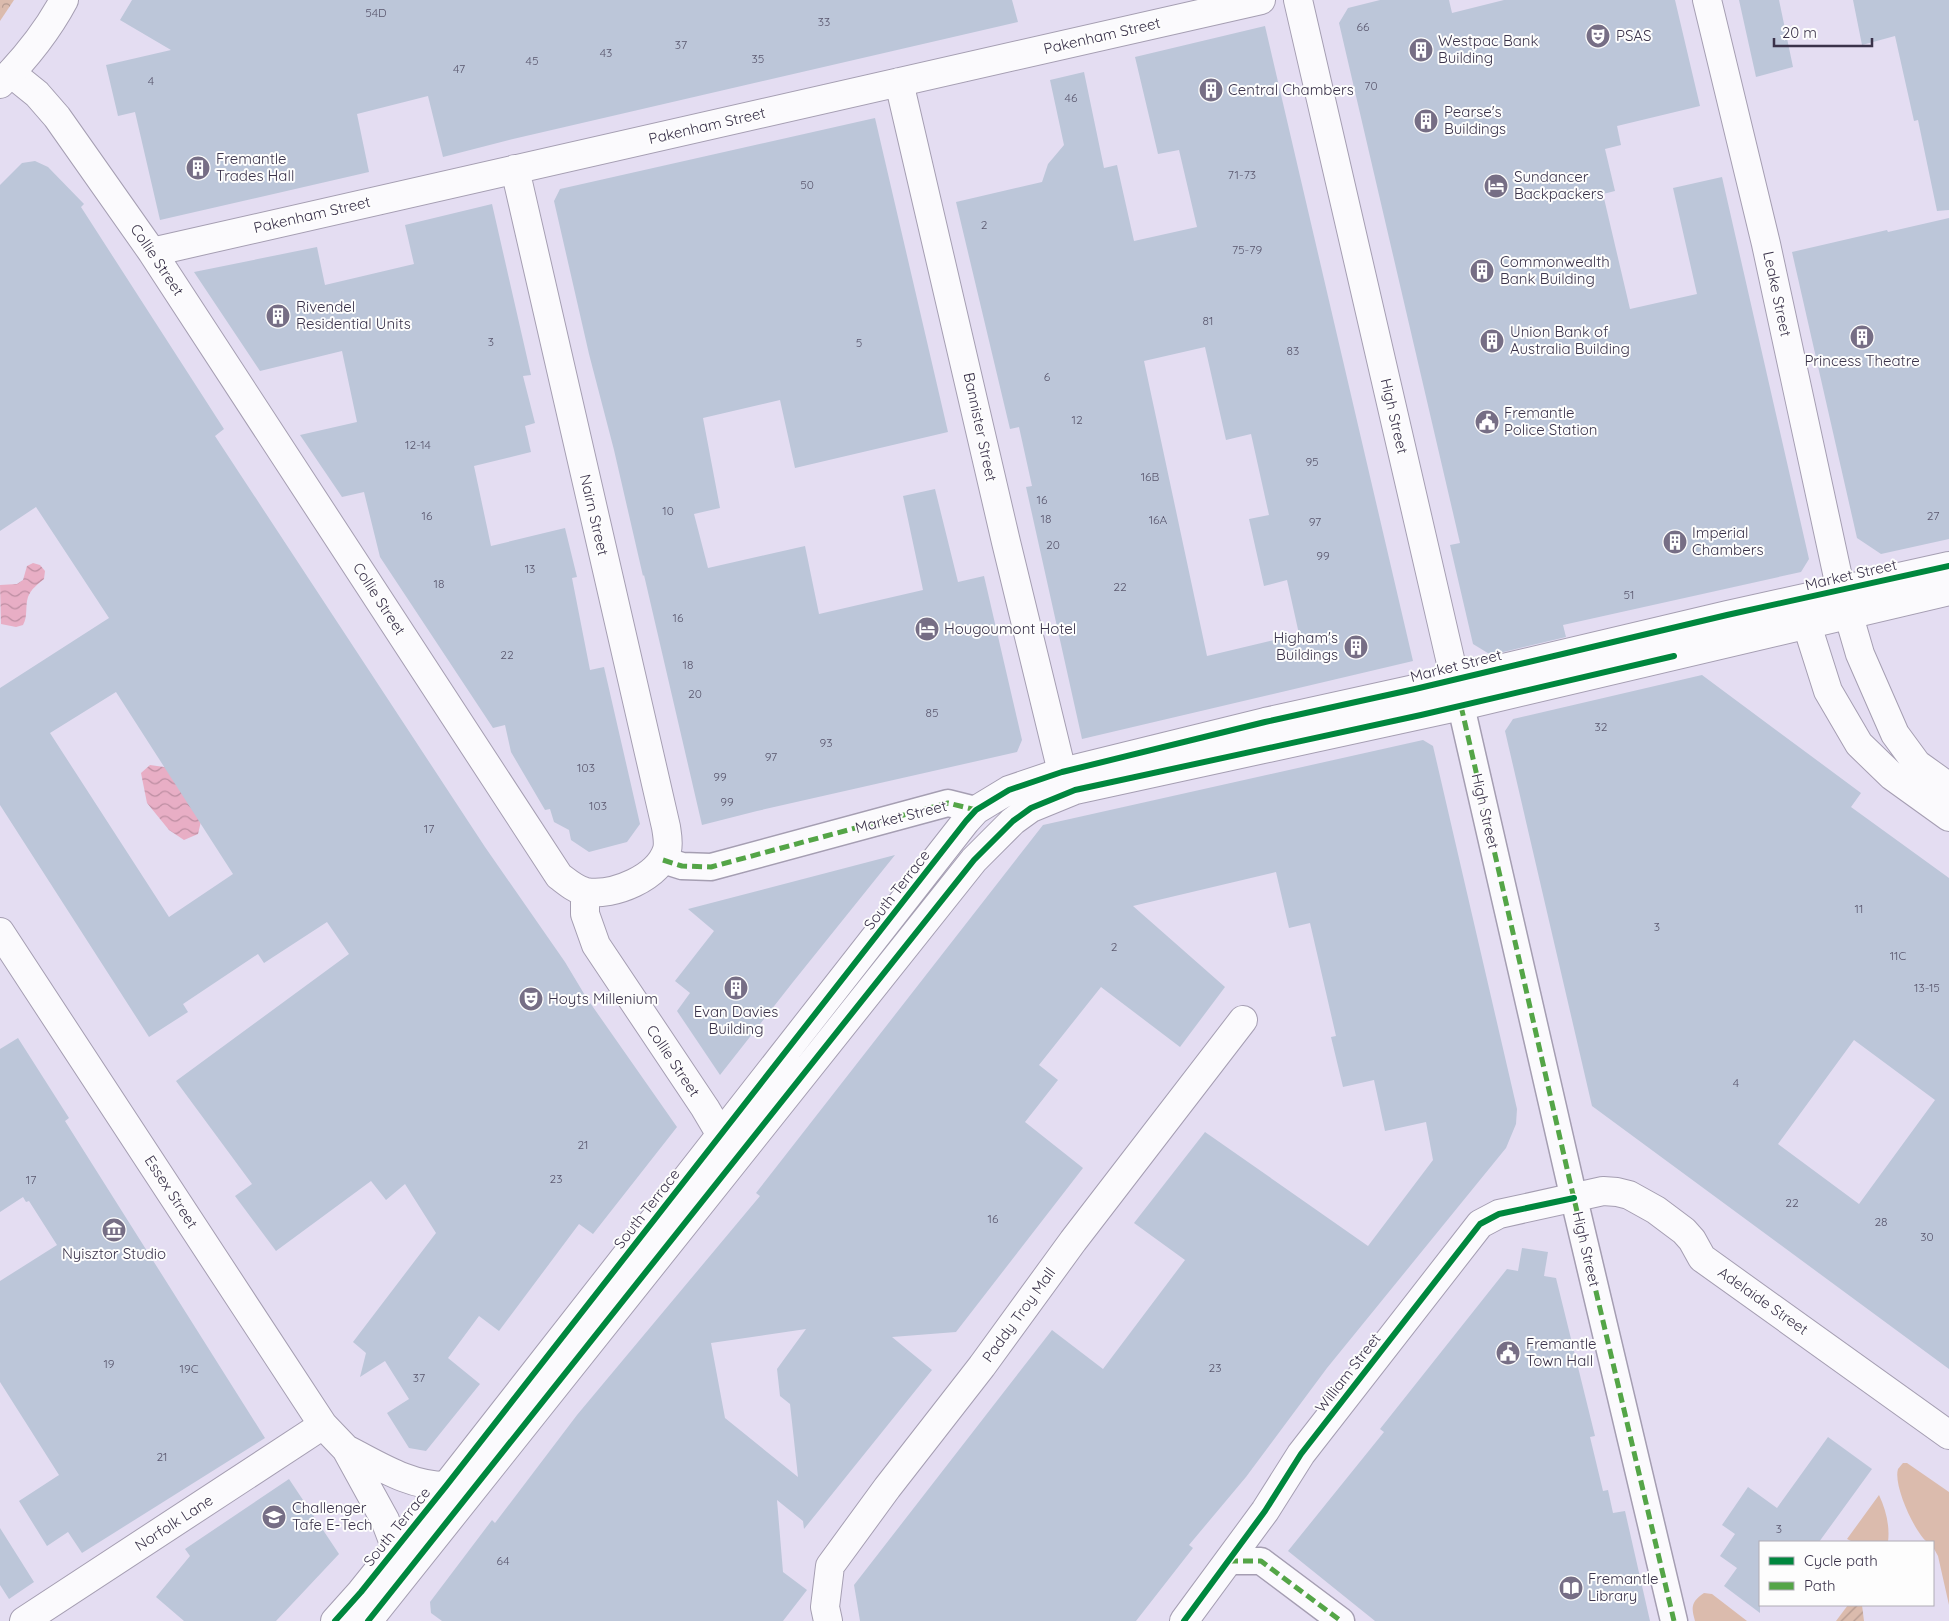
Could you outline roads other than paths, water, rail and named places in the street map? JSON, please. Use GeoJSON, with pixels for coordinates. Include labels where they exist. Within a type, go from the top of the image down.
{"type":"FeatureCollection","features":[{"type":"Feature","properties":{"kind":"street"},"geometry":{"type":"LineString","coordinates":[[6,78],[55,17],[64,0]]}},
{"type":"Feature","properties":{"kind":"street","name":"Pakenham Street"},"geometry":{"type":"LineString","coordinates":[[152,252],[1261,0]]}},
{"type":"Feature","properties":{"kind":"street","name":"High Street"},"geometry":{"type":"LineString","coordinates":[[1298,0],[1574,1198],[1674,1621]]}},
{"type":"Feature","properties":{"kind":"street","name":"Leake Street"},"geometry":{"type":"LineString","coordinates":[[1708,0],[1766,244],[1845,602],[1860,654],[1895,734],[1917,764],[1949,788]]}},
{"type":"Feature","properties":{"kind":"street","name":"Collie Street"},"geometry":{"type":"LineString","coordinates":[[6,78],[37,94],[57,117],[152,252],[559,876],[585,892],[585,914],[596,945],[721,1135]]}},
{"type":"Feature","properties":{"kind":"street","name":"Bannister Street"},"geometry":{"type":"LineString","coordinates":[[899,82],[985,445],[1003,532],[1062,772]]}},
{"type":"Feature","properties":{"kind":"street","name":"Nairn Street"},"geometry":{"type":"LineString","coordinates":[[515,169],[666,827],[668,848],[663,860]]}},
{"type":"Feature","properties":{"kind":"street","name":"Market Street"},"geometry":{"type":"LineString","coordinates":[[368,1621],[974,860],[1013,821],[1031,808],[1075,790],[1461,706],[1845,602],[1949,566]]}},
{"type":"Feature","properties":{"kind":"street","name":"Market Street"},"geometry":{"type":"LineString","coordinates":[[1845,602],[1949,591]]}},
{"type":"Feature","properties":{"kind":"street"},"geometry":{"type":"LineString","coordinates":[[1805,612],[1828,691],[1859,744],[1892,776],[1949,817]]}},
{"type":"Feature","properties":{"kind":"street","name":"Market Street"},"geometry":{"type":"LineString","coordinates":[[663,860],[682,866],[712,867],[948,804],[976,810],[1009,790],[1062,772],[1265,722],[1416,690],[1454,679],[1805,612]]}},
{"type":"Feature","properties":{"kind":"street","name":"South Terrace"},"geometry":{"type":"LineString","coordinates":[[335,1621],[446,1486],[941,855],[966,820],[976,810]]}},
{"type":"Feature","properties":{"kind":"street"},"geometry":{"type":"LineString","coordinates":[[585,892],[606,891],[629,885],[648,876],[663,860]]}},
{"type":"Feature","properties":{"kind":"street","name":"Essex Street"},"geometry":{"type":"LineString","coordinates":[[0,932],[323,1425],[346,1449],[385,1520],[396,1549]]}},
{"type":"Feature","properties":{"kind":"street","name":"Paddy Troy Mall"},"geometry":{"type":"LineString","coordinates":[[828,1621],[825,1607],[830,1566],[892,1481],[982,1366],[1073,1241],[1243,1020]]}},
{"type":"Feature","properties":{"kind":"street","name":"Adelaide Street"},"geometry":{"type":"LineString","coordinates":[[1574,1198],[1603,1191],[1617,1192],[1639,1199],[1684,1231],[1692,1240],[1702,1258],[1949,1435]]}},
{"type":"Feature","properties":{"kind":"street","name":"William Street"},"geometry":{"type":"LineString","coordinates":[[1184,1621],[1265,1511],[1302,1454],[1480,1224],[1499,1214],[1574,1198]]}},
{"type":"Feature","properties":{"kind":"street","name":"Norfolk Lane"},"geometry":{"type":"LineString","coordinates":[[24,1621],[323,1425]]}},
{"type":"Feature","properties":{"kind":"street","name":"Essex Street"},"geometry":{"type":"LineString","coordinates":[[346,1449],[414,1482],[433,1486],[446,1486]]}},
{"type":"Feature","properties":{"kind":"street"},"geometry":{"type":"LineString","coordinates":[[1228,1561],[1261,1561],[1341,1621]]}},
{"type":"Feature","properties":{"kind":"water"},"geometry":{"type":"Polygon","coordinates":[[[33,563],[40,565],[45,571],[44,579],[29,594],[23,625],[16,627],[1,624],[0,585],[17,584],[23,580],[27,566],[33,563]]]}},
{"type":"Feature","properties":{"kind":"water"},"geometry":{"type":"Polygon","coordinates":[[[150,765],[171,768],[202,817],[198,834],[184,840],[169,830],[147,803],[141,773],[150,765]]]}},
{"type":"Feature","properties":{"kind":"place","name":"PSAS"},"geometry":{"type":"Point","coordinates":[1598,36]}},
{"type":"Feature","properties":{"kind":"place","name":"Westpac Bank Building"},"geometry":{"type":"Point","coordinates":[1421,50]}},
{"type":"Feature","properties":{"kind":"place","name":"Central Chambers"},"geometry":{"type":"Point","coordinates":[1211,90]}},
{"type":"Feature","properties":{"kind":"place","name":"Pearse's Buildings"},"geometry":{"type":"Point","coordinates":[1426,121]}},
{"type":"Feature","properties":{"kind":"place","name":"Fremantle Trades Hall"},"geometry":{"type":"Point","coordinates":[198,168]}},
{"type":"Feature","properties":{"kind":"place","name":"Sundancer Backpackers"},"geometry":{"type":"Point","coordinates":[1496,186]}},
{"type":"Feature","properties":{"kind":"place","name":"Commonwealth Bank Building"},"geometry":{"type":"Point","coordinates":[1482,271]}},
{"type":"Feature","properties":{"kind":"place","name":"Rivendel Residential Units"},"geometry":{"type":"Point","coordinates":[278,316]}},
{"type":"Feature","properties":{"kind":"place","name":"Princess Theatre"},"geometry":{"type":"Point","coordinates":[1862,337]}},
{"type":"Feature","properties":{"kind":"place","name":"Union Bank of Australia Building"},"geometry":{"type":"Point","coordinates":[1492,341]}},
{"type":"Feature","properties":{"kind":"place","name":"Fremantle Police Station"},"geometry":{"type":"Point","coordinates":[1487,422]}},
{"type":"Feature","properties":{"kind":"place","name":"Imperial Chambers"},"geometry":{"type":"Point","coordinates":[1675,542]}},
{"type":"Feature","properties":{"kind":"place","name":"Hougoumont Hotel"},"geometry":{"type":"Point","coordinates":[927,629]}},
{"type":"Feature","properties":{"kind":"place","name":"Higham's Buildings"},"geometry":{"type":"Point","coordinates":[1356,647]}},
{"type":"Feature","properties":{"kind":"place","name":"Evan Davies Building"},"geometry":{"type":"Point","coordinates":[736,988]}},
{"type":"Feature","properties":{"kind":"place","name":"Hoyts Millenium"},"geometry":{"type":"Point","coordinates":[531,999]}},
{"type":"Feature","properties":{"kind":"place","name":"Nyisztor Studio"},"geometry":{"type":"Point","coordinates":[114,1230]}},
{"type":"Feature","properties":{"kind":"place","name":"Fremantle Town Hall"},"geometry":{"type":"Point","coordinates":[1508,1353]}},
{"type":"Feature","properties":{"kind":"place","name":"Challenger Tafe E-Tech"},"geometry":{"type":"Point","coordinates":[274,1517]}},
{"type":"Feature","properties":{"kind":"place","name":"Fremantle Library"},"geometry":{"type":"Point","coordinates":[1571,1588]}}]}
